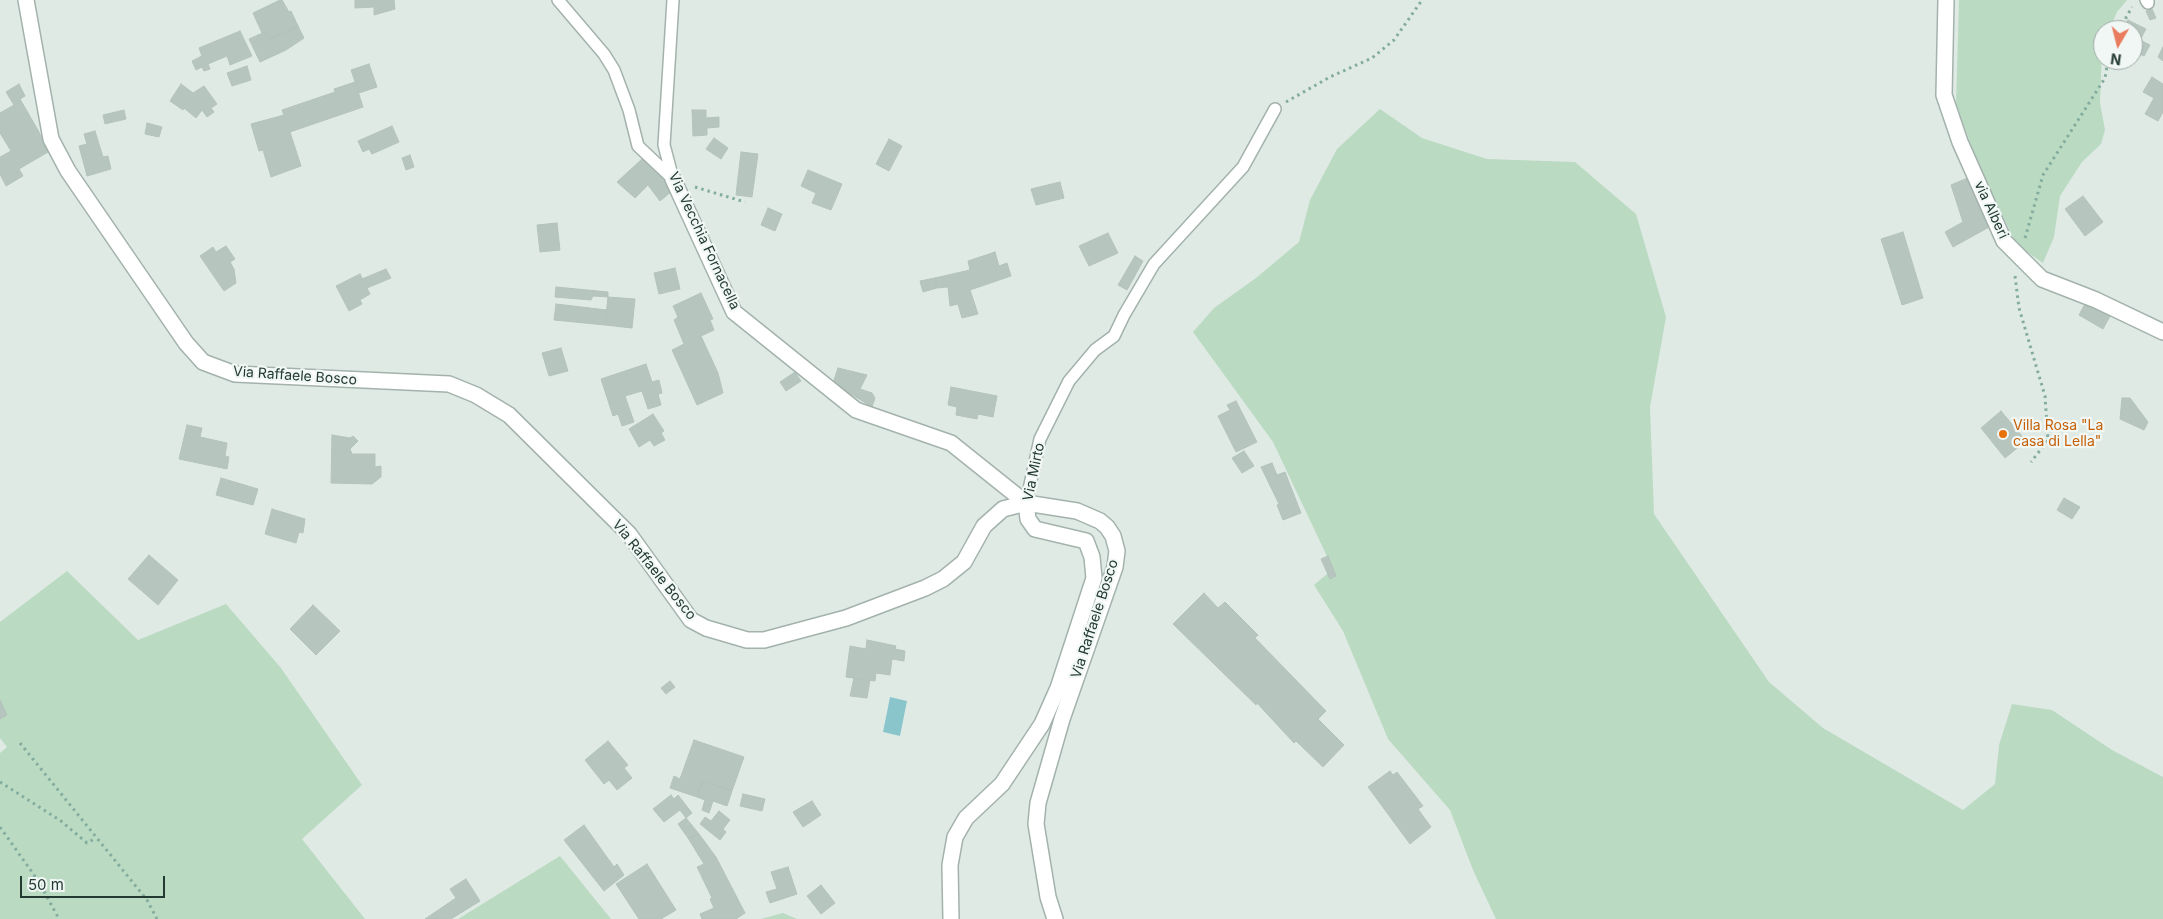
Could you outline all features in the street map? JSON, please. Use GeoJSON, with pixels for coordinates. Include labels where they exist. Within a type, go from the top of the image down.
{"type":"FeatureCollection","features":[{"type":"Feature","properties":{"kind":"street","name":"Via Raffaele Bosco"},"geometry":{"type":"LineString","coordinates":[[26,0],[51,139],[68,171],[186,343],[203,362],[235,374],[449,384],[476,395],[509,415],[628,534],[691,620],[706,628],[747,640],[764,640],[846,618],[925,588],[943,579],[964,562],[984,526],[1003,509],[1026,503],[1077,511],[1100,521],[1113,536],[1117,551],[1115,567],[1062,719],[1038,803],[1036,824],[1048,897],[1054,919]]}},
{"type":"Feature","properties":{"kind":"street","name":"via Alberi"},"geometry":{"type":"LineString","coordinates":[[1946,0],[1944,95],[1960,142],[2004,242],[2042,279],[2096,300],[2163,332]]}},
{"type":"Feature","properties":{"kind":"street","name":"Via Vecchia Fornacella"},"geometry":{"type":"LineString","coordinates":[[673,179],[734,312],[856,410],[951,443],[1026,503]]}},
{"type":"Feature","properties":{"kind":"street","name":"Via Mirto"},"geometry":{"type":"LineString","coordinates":[[951,919],[950,865],[955,838],[966,818],[1002,784],[1042,724],[1058,688],[1094,578],[1092,557],[1086,541],[1035,529],[1028,519],[1026,503]]}},
{"type":"Feature","properties":{"kind":"lane"},"geometry":{"type":"LineString","coordinates":[[558,0],[604,54],[614,70],[629,110],[638,146],[673,179]]}},
{"type":"Feature","properties":{"kind":"lane","name":"Via Vecchia Fornacella"},"geometry":{"type":"LineString","coordinates":[[672,0],[664,146],[673,179]]}},
{"type":"Feature","properties":{"kind":"lane","name":"Via Mirto"},"geometry":{"type":"LineString","coordinates":[[1026,503],[1040,438],[1069,380],[1095,350],[1114,336],[1154,264],[1243,167],[1275,109]]}},
{"type":"Feature","properties":{"kind":"path"},"geometry":{"type":"LineString","coordinates":[[1275,109],[1294,96],[1372,58],[1394,40],[1422,0]]}},
{"type":"Feature","properties":{"kind":"path"},"geometry":{"type":"LineString","coordinates":[[2125,20],[2137,0]]}},
{"type":"Feature","properties":{"kind":"path"},"geometry":{"type":"LineString","coordinates":[[2031,462],[2048,440],[2045,396],[2019,308],[2017,254],[2043,175],[2105,78],[2106,70]]}},
{"type":"Feature","properties":{"kind":"path"},"geometry":{"type":"LineString","coordinates":[[673,179],[745,202]]}},
{"type":"Feature","properties":{"kind":"path"},"geometry":{"type":"LineString","coordinates":[[20,743],[147,900],[157,919]]}},
{"type":"Feature","properties":{"kind":"path"},"geometry":{"type":"LineString","coordinates":[[0,782],[61,821],[87,843],[96,838]]}},
{"type":"Feature","properties":{"kind":"path"},"geometry":{"type":"LineString","coordinates":[[0,827],[39,882],[59,919]]}},
{"type":"Feature","properties":{"kind":"green space"},"geometry":{"type":"Polygon","coordinates":[[[1959,0],[2127,0],[2117,12],[2113,20],[2093,20],[2093,70],[2101,70],[2100,103],[2105,130],[2101,144],[2082,162],[2060,196],[2054,237],[2043,263],[2016,244],[1976,159],[1956,104],[1959,0]]]}},
{"type":"Feature","properties":{"kind":"green space"},"geometry":{"type":"Polygon","coordinates":[[[1380,109],[1422,138],[1487,159],[1575,162],[1636,214],[1666,317],[1650,407],[1654,514],[1769,682],[1823,728],[1963,810],[1995,784],[1999,745],[2012,704],[2052,710],[2112,750],[2163,777],[2163,919],[1496,919],[1473,870],[1450,810],[1388,739],[1343,631],[1314,585],[1333,569],[1273,442],[1193,332],[1214,308],[1256,278],[1299,242],[1310,200],[1337,149],[1380,109]]]}},
{"type":"Feature","properties":{"kind":"green space"},"geometry":{"type":"Polygon","coordinates":[[[67,571],[138,640],[226,604],[281,668],[362,785],[302,839],[365,919],[0,919],[0,753],[7,747],[0,738],[0,622],[67,571]]]}},
{"type":"Feature","properties":{"kind":"green space"},"geometry":{"type":"Polygon","coordinates":[[[560,856],[611,919],[458,919],[560,856]]]}},
{"type":"Feature","properties":{"kind":"green space"},"geometry":{"type":"Polygon","coordinates":[[[783,913],[797,919],[761,919],[783,913]]]}},
{"type":"Feature","properties":{"kind":"water"},"geometry":{"type":"Polygon","coordinates":[[[890,697],[907,701],[900,736],[883,732],[890,697]]]}},
{"type":"Feature","properties":{"kind":"building"},"geometry":{"type":"Polygon","coordinates":[[[282,0],[289,12],[291,11],[298,26],[269,40],[265,32],[262,33],[253,13],[282,0]]]}},
{"type":"Feature","properties":{"kind":"building"},"geometry":{"type":"Polygon","coordinates":[[[355,0],[394,0],[395,9],[374,15],[374,7],[355,8],[355,0]]]}},
{"type":"Feature","properties":{"kind":"building"},"geometry":{"type":"Polygon","coordinates":[[[2152,9],[2156,18],[2150,20],[2146,11],[2152,9]]]}},
{"type":"Feature","properties":{"kind":"building"},"geometry":{"type":"Polygon","coordinates":[[[298,26],[304,38],[286,50],[260,62],[249,39],[265,32],[269,40],[298,26]]]}},
{"type":"Feature","properties":{"kind":"building"},"geometry":{"type":"Polygon","coordinates":[[[240,31],[252,56],[230,65],[227,56],[208,64],[210,69],[204,71],[202,67],[196,70],[192,61],[202,56],[199,48],[240,31]]]}},
{"type":"Feature","properties":{"kind":"building"},"geometry":{"type":"Polygon","coordinates":[[[2143,42],[2150,45],[2143,56],[2143,42]]]}},
{"type":"Feature","properties":{"kind":"building"},"geometry":{"type":"Polygon","coordinates":[[[2163,47],[2163,61],[2158,57],[2163,47]]]}},
{"type":"Feature","properties":{"kind":"building"},"geometry":{"type":"Polygon","coordinates":[[[369,64],[377,87],[359,93],[351,70],[369,64]]]}},
{"type":"Feature","properties":{"kind":"building"},"geometry":{"type":"Polygon","coordinates":[[[247,66],[251,80],[232,86],[227,73],[247,66]]]}},
{"type":"Feature","properties":{"kind":"building"},"geometry":{"type":"Polygon","coordinates":[[[2152,77],[2163,84],[2163,112],[2158,121],[2145,114],[2154,98],[2143,92],[2152,77]]]}},
{"type":"Feature","properties":{"kind":"building"},"geometry":{"type":"Polygon","coordinates":[[[355,82],[363,107],[290,132],[301,166],[271,177],[263,150],[259,151],[251,124],[284,115],[282,110],[335,92],[334,89],[355,82]]]}},
{"type":"Feature","properties":{"kind":"building"},"geometry":{"type":"Polygon","coordinates":[[[19,84],[25,96],[20,99],[48,152],[19,169],[23,176],[6,186],[0,174],[0,157],[11,151],[0,133],[0,113],[14,105],[6,92],[19,84]]]}},
{"type":"Feature","properties":{"kind":"building"},"geometry":{"type":"Polygon","coordinates":[[[181,84],[193,93],[204,86],[217,104],[211,108],[214,112],[207,117],[202,110],[196,118],[184,108],[183,110],[170,101],[181,84]]]}},
{"type":"Feature","properties":{"kind":"building"},"geometry":{"type":"Polygon","coordinates":[[[124,110],[126,119],[105,124],[103,115],[124,110]]]}},
{"type":"Feature","properties":{"kind":"building"},"geometry":{"type":"Polygon","coordinates":[[[692,110],[706,110],[706,118],[719,117],[719,127],[707,128],[707,135],[693,136],[692,110]]]}},
{"type":"Feature","properties":{"kind":"building"},"geometry":{"type":"Polygon","coordinates":[[[147,123],[162,127],[159,137],[145,134],[147,123]]]}},
{"type":"Feature","properties":{"kind":"building"},"geometry":{"type":"Polygon","coordinates":[[[392,126],[399,142],[372,154],[369,149],[363,152],[358,141],[392,126]]]}},
{"type":"Feature","properties":{"kind":"building"},"geometry":{"type":"Polygon","coordinates":[[[95,131],[103,157],[108,156],[111,169],[87,176],[79,146],[87,144],[84,134],[95,131]]]}},
{"type":"Feature","properties":{"kind":"building"},"geometry":{"type":"Polygon","coordinates":[[[714,138],[728,148],[721,159],[706,149],[714,138]]]}},
{"type":"Feature","properties":{"kind":"building"},"geometry":{"type":"Polygon","coordinates":[[[889,139],[902,146],[889,171],[876,164],[889,139]]]}},
{"type":"Feature","properties":{"kind":"building"},"geometry":{"type":"Polygon","coordinates":[[[741,152],[758,154],[752,197],[736,195],[741,152]]]}},
{"type":"Feature","properties":{"kind":"building"},"geometry":{"type":"Polygon","coordinates":[[[410,155],[414,167],[406,170],[402,158],[410,155]]]}},
{"type":"Feature","properties":{"kind":"building"},"geometry":{"type":"Polygon","coordinates":[[[642,159],[661,177],[672,191],[660,201],[648,185],[635,198],[617,182],[642,159]]]}},
{"type":"Feature","properties":{"kind":"building"},"geometry":{"type":"Polygon","coordinates":[[[808,170],[842,184],[831,210],[812,203],[816,193],[801,186],[808,170]]]}},
{"type":"Feature","properties":{"kind":"building"},"geometry":{"type":"Polygon","coordinates":[[[1970,177],[1991,226],[1953,247],[1945,232],[1963,222],[1951,185],[1970,177]]]}},
{"type":"Feature","properties":{"kind":"building"},"geometry":{"type":"Polygon","coordinates":[[[1060,182],[1064,198],[1036,205],[1031,189],[1060,182]]]}},
{"type":"Feature","properties":{"kind":"building"},"geometry":{"type":"Polygon","coordinates":[[[2083,196],[2103,222],[2085,236],[2065,209],[2083,196]]]}},
{"type":"Feature","properties":{"kind":"building"},"geometry":{"type":"Polygon","coordinates":[[[768,208],[782,214],[775,231],[761,225],[768,208]]]}},
{"type":"Feature","properties":{"kind":"building"},"geometry":{"type":"Polygon","coordinates":[[[557,223],[560,250],[540,252],[537,225],[557,223]]]}},
{"type":"Feature","properties":{"kind":"building"},"geometry":{"type":"Polygon","coordinates":[[[1903,232],[1923,298],[1902,305],[1881,239],[1903,232]]]}},
{"type":"Feature","properties":{"kind":"building"},"geometry":{"type":"Polygon","coordinates":[[[1108,233],[1118,253],[1089,266],[1079,246],[1108,233]]]}},
{"type":"Feature","properties":{"kind":"building"},"geometry":{"type":"Polygon","coordinates":[[[226,246],[235,259],[230,262],[234,269],[236,283],[224,291],[200,256],[213,247],[216,252],[226,246]]]}},
{"type":"Feature","properties":{"kind":"building"},"geometry":{"type":"Polygon","coordinates":[[[995,252],[999,266],[1007,263],[1011,276],[970,290],[978,314],[962,318],[958,304],[950,306],[948,287],[937,288],[935,278],[970,270],[968,261],[995,252]]]}},
{"type":"Feature","properties":{"kind":"building"},"geometry":{"type":"Polygon","coordinates":[[[1135,256],[1143,261],[1127,290],[1118,285],[1135,256]]]}},
{"type":"Feature","properties":{"kind":"building"},"geometry":{"type":"Polygon","coordinates":[[[675,268],[680,289],[659,294],[654,273],[675,268]]]}},
{"type":"Feature","properties":{"kind":"building"},"geometry":{"type":"Polygon","coordinates":[[[386,269],[391,278],[367,288],[362,279],[386,269]]]}},
{"type":"Feature","properties":{"kind":"building"},"geometry":{"type":"Polygon","coordinates":[[[360,274],[370,294],[360,300],[362,304],[349,311],[336,286],[360,274]]]}},
{"type":"Feature","properties":{"kind":"building"},"geometry":{"type":"Polygon","coordinates":[[[935,278],[937,288],[923,292],[920,281],[935,278]]]}},
{"type":"Feature","properties":{"kind":"building"},"geometry":{"type":"Polygon","coordinates":[[[556,287],[608,292],[608,297],[593,296],[591,300],[555,297],[556,287]]]}},
{"type":"Feature","properties":{"kind":"building"},"geometry":{"type":"Polygon","coordinates":[[[701,293],[713,319],[710,320],[714,330],[701,336],[718,373],[723,393],[697,405],[672,350],[684,344],[674,320],[678,317],[673,306],[701,293]]]}},
{"type":"Feature","properties":{"kind":"building"},"geometry":{"type":"Polygon","coordinates":[[[608,297],[635,299],[632,328],[605,325],[608,297]]]}},
{"type":"Feature","properties":{"kind":"building"},"geometry":{"type":"Polygon","coordinates":[[[2086,302],[2110,316],[2103,329],[2079,315],[2086,302]]]}},
{"type":"Feature","properties":{"kind":"building"},"geometry":{"type":"Polygon","coordinates":[[[556,304],[607,310],[605,325],[554,320],[556,304]]]}},
{"type":"Feature","properties":{"kind":"building"},"geometry":{"type":"Polygon","coordinates":[[[561,348],[568,371],[549,376],[542,353],[561,348]]]}},
{"type":"Feature","properties":{"kind":"building"},"geometry":{"type":"Polygon","coordinates":[[[646,364],[652,382],[659,380],[662,393],[658,394],[661,405],[648,409],[642,391],[625,396],[634,422],[622,426],[618,414],[613,416],[601,379],[646,364]]]}},
{"type":"Feature","properties":{"kind":"building"},"geometry":{"type":"Polygon","coordinates":[[[838,368],[867,375],[860,389],[872,393],[875,398],[872,407],[833,383],[838,368]]]}},
{"type":"Feature","properties":{"kind":"building"},"geometry":{"type":"Polygon","coordinates":[[[795,372],[801,381],[786,391],[780,382],[795,372]]]}},
{"type":"Feature","properties":{"kind":"building"},"geometry":{"type":"Polygon","coordinates":[[[951,387],[997,396],[993,417],[978,414],[977,419],[956,415],[957,407],[948,405],[951,387]]]}},
{"type":"Feature","properties":{"kind":"building"},"geometry":{"type":"Polygon","coordinates":[[[2122,398],[2130,398],[2148,422],[2144,430],[2120,419],[2122,398]]]}},
{"type":"Feature","properties":{"kind":"building"},"geometry":{"type":"Polygon","coordinates":[[[1236,401],[1257,442],[1236,452],[1218,416],[1230,410],[1227,405],[1236,401]]]}},
{"type":"Feature","properties":{"kind":"building","name":"Villa Rosa \"La casa di Lella\""},"geometry":{"type":"Polygon","coordinates":[[[2001,411],[2026,441],[2005,458],[1981,428],[2001,411]]]}},
{"type":"Feature","properties":{"kind":"building"},"geometry":{"type":"Polygon","coordinates":[[[653,414],[664,431],[661,433],[665,440],[654,446],[650,440],[639,447],[629,429],[653,414]]]}},
{"type":"Feature","properties":{"kind":"building"},"geometry":{"type":"Polygon","coordinates":[[[187,425],[202,428],[200,437],[227,443],[225,456],[229,457],[227,469],[179,459],[187,425]]]}},
{"type":"Feature","properties":{"kind":"building"},"geometry":{"type":"Polygon","coordinates":[[[332,435],[350,438],[353,436],[358,441],[350,449],[352,454],[375,454],[375,467],[381,466],[381,477],[372,484],[331,483],[332,435]]]}},
{"type":"Feature","properties":{"kind":"building"},"geometry":{"type":"Polygon","coordinates":[[[1244,451],[1254,466],[1242,473],[1232,458],[1244,451]]]}},
{"type":"Feature","properties":{"kind":"building"},"geometry":{"type":"Polygon","coordinates":[[[1272,463],[1277,475],[1285,472],[1301,513],[1283,520],[1277,505],[1279,504],[1261,467],[1272,463]]]}},
{"type":"Feature","properties":{"kind":"building"},"geometry":{"type":"Polygon","coordinates":[[[221,478],[258,489],[253,505],[216,495],[221,478]]]}},
{"type":"Feature","properties":{"kind":"building"},"geometry":{"type":"Polygon","coordinates":[[[2064,498],[2080,507],[2072,519],[2057,510],[2064,498]]]}},
{"type":"Feature","properties":{"kind":"building"},"geometry":{"type":"Polygon","coordinates":[[[272,509],[305,519],[303,533],[299,532],[296,543],[265,534],[272,509]]]}},
{"type":"Feature","properties":{"kind":"building"},"geometry":{"type":"Polygon","coordinates":[[[149,555],[178,580],[158,605],[128,579],[149,555]]]}},
{"type":"Feature","properties":{"kind":"building"},"geometry":{"type":"Polygon","coordinates":[[[1328,556],[1336,576],[1330,579],[1321,559],[1328,556]]]}},
{"type":"Feature","properties":{"kind":"building"},"geometry":{"type":"Polygon","coordinates":[[[1204,593],[1218,608],[1225,602],[1258,635],[1255,638],[1326,711],[1318,719],[1344,745],[1323,767],[1296,741],[1294,743],[1257,703],[1256,705],[1173,624],[1204,593]]]}},
{"type":"Feature","properties":{"kind":"building"},"geometry":{"type":"Polygon","coordinates":[[[313,605],[340,631],[316,655],[290,629],[313,605]]]}},
{"type":"Feature","properties":{"kind":"building"},"geometry":{"type":"Polygon","coordinates":[[[867,640],[896,646],[895,649],[905,651],[904,661],[892,659],[890,675],[876,673],[875,681],[846,677],[850,646],[866,649],[867,640]]]}},
{"type":"Feature","properties":{"kind":"building"},"geometry":{"type":"Polygon","coordinates":[[[854,678],[870,680],[867,698],[850,696],[854,678]]]}},
{"type":"Feature","properties":{"kind":"building"},"geometry":{"type":"Polygon","coordinates":[[[670,681],[675,687],[666,694],[661,688],[670,681]]]}},
{"type":"Feature","properties":{"kind":"building"},"geometry":{"type":"Polygon","coordinates":[[[0,700],[7,715],[0,719],[0,700]]]}},
{"type":"Feature","properties":{"kind":"building"},"geometry":{"type":"Polygon","coordinates":[[[694,740],[744,757],[732,791],[703,781],[697,797],[670,788],[674,776],[680,779],[694,740]]]}},
{"type":"Feature","properties":{"kind":"building"},"geometry":{"type":"Polygon","coordinates":[[[608,741],[628,765],[624,768],[632,778],[617,790],[609,780],[604,784],[585,760],[608,741]]]}},
{"type":"Feature","properties":{"kind":"building"},"geometry":{"type":"Polygon","coordinates":[[[1390,771],[1393,775],[1397,772],[1423,806],[1418,809],[1431,827],[1410,844],[1368,787],[1390,771]]]}},
{"type":"Feature","properties":{"kind":"building"},"geometry":{"type":"Polygon","coordinates":[[[703,781],[732,791],[727,806],[713,801],[709,813],[702,810],[705,800],[697,797],[703,781]]]}},
{"type":"Feature","properties":{"kind":"building"},"geometry":{"type":"Polygon","coordinates":[[[743,794],[765,799],[762,811],[740,806],[743,794]]]}},
{"type":"Feature","properties":{"kind":"building"},"geometry":{"type":"Polygon","coordinates":[[[671,795],[674,799],[678,795],[692,813],[686,818],[680,810],[664,822],[653,809],[671,795]]]}},
{"type":"Feature","properties":{"kind":"building"},"geometry":{"type":"Polygon","coordinates":[[[812,801],[821,815],[803,827],[793,812],[812,801]]]}},
{"type":"Feature","properties":{"kind":"building"},"geometry":{"type":"Polygon","coordinates":[[[719,811],[730,820],[723,829],[726,832],[720,840],[700,824],[705,817],[711,821],[719,811]]]}},
{"type":"Feature","properties":{"kind":"building"},"geometry":{"type":"Polygon","coordinates":[[[686,818],[699,834],[688,838],[678,824],[686,818]]]}},
{"type":"Feature","properties":{"kind":"building"},"geometry":{"type":"Polygon","coordinates":[[[584,825],[614,867],[617,864],[624,875],[604,891],[564,840],[584,825]]]}},
{"type":"Feature","properties":{"kind":"building"},"geometry":{"type":"Polygon","coordinates":[[[699,834],[716,857],[745,913],[736,919],[702,919],[700,914],[714,908],[710,899],[712,898],[697,867],[704,864],[688,838],[699,834]]]}},
{"type":"Feature","properties":{"kind":"building"},"geometry":{"type":"Polygon","coordinates":[[[647,864],[676,910],[661,919],[639,919],[616,884],[647,864]]]}},
{"type":"Feature","properties":{"kind":"building"},"geometry":{"type":"Polygon","coordinates":[[[788,867],[797,894],[770,903],[766,892],[777,889],[771,872],[788,867]]]}},
{"type":"Feature","properties":{"kind":"building"},"geometry":{"type":"Polygon","coordinates":[[[466,879],[480,901],[451,919],[425,919],[456,898],[450,889],[466,879]]]}},
{"type":"Feature","properties":{"kind":"building"},"geometry":{"type":"Polygon","coordinates":[[[821,885],[835,903],[821,914],[807,896],[821,885]]]}},
{"type":"Feature","properties":{"kind":"place","name":"Villa Rosa \"La casa di Lella\""},"geometry":{"type":"Point","coordinates":[2003,434]}}]}
